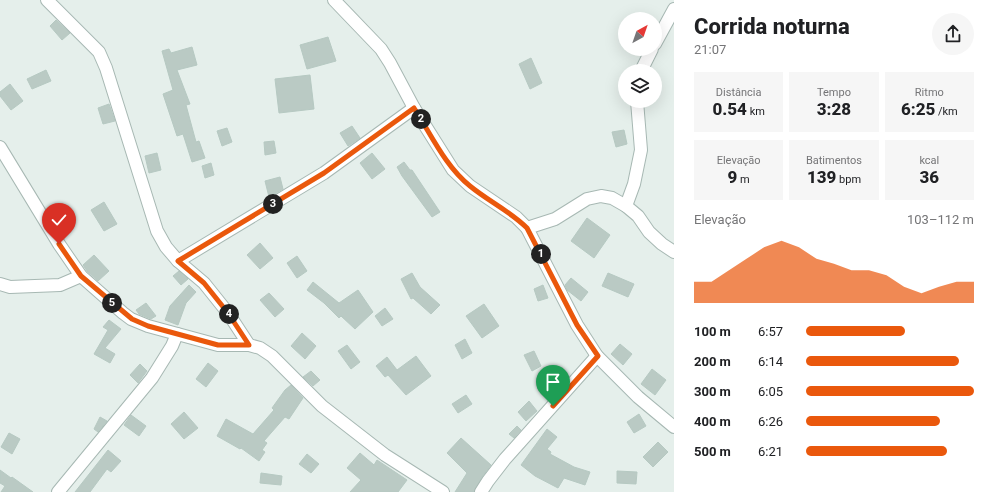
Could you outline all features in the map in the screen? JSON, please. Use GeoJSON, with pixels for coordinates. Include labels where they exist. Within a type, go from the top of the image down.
{"type":"FeatureCollection","features":[{"type":"Feature","properties":{"kind":"street"},"geometry":{"type":"LineString","coordinates":[[47,0],[99,52],[106,68],[157,231],[166,247],[178,261],[204,283],[228,313],[249,345]]}},
{"type":"Feature","properties":{"kind":"street"},"geometry":{"type":"LineString","coordinates":[[334,0],[381,49],[414,108],[453,170],[470,186],[516,217],[527,228],[577,325],[598,356],[638,397],[674,427]]}},
{"type":"Feature","properties":{"kind":"street"},"geometry":{"type":"LineString","coordinates":[[662,31],[674,10]]}},
{"type":"Feature","properties":{"kind":"street"},"geometry":{"type":"LineString","coordinates":[[178,261],[324,173],[414,108]]}},
{"type":"Feature","properties":{"kind":"street"},"geometry":{"type":"LineString","coordinates":[[626,206],[634,184],[641,150],[638,108]]}},
{"type":"Feature","properties":{"kind":"street"},"geometry":{"type":"LineString","coordinates":[[0,146],[59,244],[81,276],[132,319],[148,326],[218,345],[249,345],[260,348],[272,356],[322,406],[385,454],[443,492]]}},
{"type":"Feature","properties":{"kind":"street"},"geometry":{"type":"LineString","coordinates":[[527,228],[555,219],[587,199],[601,196],[612,198],[626,206],[638,216],[649,232],[662,244],[674,252]]}},
{"type":"Feature","properties":{"kind":"street"},"geometry":{"type":"LineString","coordinates":[[0,284],[10,286],[60,284],[81,276]]}},
{"type":"Feature","properties":{"kind":"street"},"geometry":{"type":"LineString","coordinates":[[58,492],[152,378],[172,346],[177,334]]}},
{"type":"Feature","properties":{"kind":"street"},"geometry":{"type":"LineString","coordinates":[[481,492],[488,480],[505,459],[598,356]]}},
{"type":"Feature","properties":{"kind":"building"},"geometry":{"type":"Polygon","coordinates":[[[56,20],[70,33],[62,40],[50,26],[56,20]]]}},
{"type":"Feature","properties":{"kind":"building"},"geometry":{"type":"Polygon","coordinates":[[[328,37],[336,61],[307,69],[300,45],[328,37]]]}},
{"type":"Feature","properties":{"kind":"building"},"geometry":{"type":"Polygon","coordinates":[[[192,47],[197,65],[177,70],[190,104],[186,105],[196,142],[199,141],[205,158],[192,162],[183,134],[177,136],[163,94],[173,90],[162,51],[169,49],[171,53],[192,47]]]}},
{"type":"Feature","properties":{"kind":"building"},"geometry":{"type":"Polygon","coordinates":[[[531,58],[542,83],[530,89],[519,64],[531,58]]]}},
{"type":"Feature","properties":{"kind":"building"},"geometry":{"type":"Polygon","coordinates":[[[46,70],[51,81],[32,89],[27,79],[46,70]]]}},
{"type":"Feature","properties":{"kind":"building"},"geometry":{"type":"Polygon","coordinates":[[[310,75],[314,109],[279,113],[275,79],[310,75]]]}},
{"type":"Feature","properties":{"kind":"building"},"geometry":{"type":"Polygon","coordinates":[[[10,84],[23,101],[11,110],[0,96],[0,92],[10,84]]]}},
{"type":"Feature","properties":{"kind":"building"},"geometry":{"type":"Polygon","coordinates":[[[109,104],[115,121],[103,124],[98,108],[109,104]]]}},
{"type":"Feature","properties":{"kind":"building"},"geometry":{"type":"Polygon","coordinates":[[[352,126],[360,138],[348,146],[340,133],[352,126]]]}},
{"type":"Feature","properties":{"kind":"building"},"geometry":{"type":"Polygon","coordinates":[[[227,128],[232,142],[222,146],[217,131],[227,128]]]}},
{"type":"Feature","properties":{"kind":"building"},"geometry":{"type":"Polygon","coordinates":[[[624,130],[627,144],[616,147],[612,132],[624,130]]]}},
{"type":"Feature","properties":{"kind":"building"},"geometry":{"type":"Polygon","coordinates":[[[274,141],[276,153],[265,155],[264,142],[274,141]]]}},
{"type":"Feature","properties":{"kind":"building"},"geometry":{"type":"Polygon","coordinates":[[[157,153],[161,170],[149,173],[145,156],[157,153]]]}},
{"type":"Feature","properties":{"kind":"building"},"geometry":{"type":"Polygon","coordinates":[[[372,153],[385,169],[372,179],[360,163],[372,153]]]}},
{"type":"Feature","properties":{"kind":"building"},"geometry":{"type":"Polygon","coordinates":[[[404,162],[410,170],[412,170],[440,212],[432,217],[397,167],[404,162]]]}},
{"type":"Feature","properties":{"kind":"building"},"geometry":{"type":"Polygon","coordinates":[[[211,163],[214,175],[205,178],[202,166],[211,163]]]}},
{"type":"Feature","properties":{"kind":"building"},"geometry":{"type":"Polygon","coordinates":[[[280,177],[283,189],[269,197],[265,181],[280,177]]]}},
{"type":"Feature","properties":{"kind":"building"},"geometry":{"type":"Polygon","coordinates":[[[104,202],[117,224],[104,231],[91,210],[104,202]]]}},
{"type":"Feature","properties":{"kind":"building"},"geometry":{"type":"Polygon","coordinates":[[[587,218],[610,235],[594,258],[571,241],[587,218]]]}},
{"type":"Feature","properties":{"kind":"building"},"geometry":{"type":"Polygon","coordinates":[[[260,243],[273,258],[260,269],[247,255],[260,243]]]}},
{"type":"Feature","properties":{"kind":"building"},"geometry":{"type":"Polygon","coordinates":[[[94,255],[109,271],[98,281],[83,265],[94,255]]]}},
{"type":"Feature","properties":{"kind":"building"},"geometry":{"type":"Polygon","coordinates":[[[297,256],[307,271],[297,278],[287,263],[297,256]]]}},
{"type":"Feature","properties":{"kind":"building"},"geometry":{"type":"Polygon","coordinates":[[[179,271],[188,279],[181,285],[173,276],[179,271]]]}},
{"type":"Feature","properties":{"kind":"building"},"geometry":{"type":"Polygon","coordinates":[[[412,273],[420,287],[440,305],[431,314],[413,298],[411,299],[401,279],[412,273]]]}},
{"type":"Feature","properties":{"kind":"building"},"geometry":{"type":"Polygon","coordinates":[[[608,273],[634,284],[628,297],[602,286],[608,273]]]}},
{"type":"Feature","properties":{"kind":"building"},"geometry":{"type":"Polygon","coordinates":[[[571,278],[588,292],[581,301],[567,290],[565,285],[571,278]]]}},
{"type":"Feature","properties":{"kind":"building"},"geometry":{"type":"Polygon","coordinates":[[[313,282],[339,303],[358,290],[373,312],[355,329],[341,316],[339,318],[324,303],[307,290],[313,282]]]}},
{"type":"Feature","properties":{"kind":"building"},"geometry":{"type":"Polygon","coordinates":[[[189,285],[196,292],[186,303],[178,325],[165,320],[170,306],[189,285]]]}},
{"type":"Feature","properties":{"kind":"building"},"geometry":{"type":"Polygon","coordinates":[[[543,285],[548,298],[538,301],[534,289],[543,285]]]}},
{"type":"Feature","properties":{"kind":"building"},"geometry":{"type":"Polygon","coordinates":[[[269,293],[284,309],[275,317],[260,300],[269,293]]]}},
{"type":"Feature","properties":{"kind":"building"},"geometry":{"type":"Polygon","coordinates":[[[146,303],[156,316],[151,319],[139,314],[136,310],[146,303]]]}},
{"type":"Feature","properties":{"kind":"building"},"geometry":{"type":"Polygon","coordinates":[[[484,304],[499,326],[482,338],[466,316],[484,304]]]}},
{"type":"Feature","properties":{"kind":"building"},"geometry":{"type":"Polygon","coordinates":[[[385,308],[393,319],[382,326],[375,316],[385,308]]]}},
{"type":"Feature","properties":{"kind":"building"},"geometry":{"type":"Polygon","coordinates":[[[109,320],[121,329],[105,348],[115,354],[110,363],[94,354],[108,330],[103,327],[109,320]]]}},
{"type":"Feature","properties":{"kind":"building"},"geometry":{"type":"Polygon","coordinates":[[[302,333],[316,346],[305,359],[291,346],[302,333]]]}},
{"type":"Feature","properties":{"kind":"building"},"geometry":{"type":"Polygon","coordinates":[[[465,339],[472,353],[462,359],[455,345],[465,339]]]}},
{"type":"Feature","properties":{"kind":"building"},"geometry":{"type":"Polygon","coordinates":[[[620,344],[632,354],[623,365],[611,354],[620,344]]]}},
{"type":"Feature","properties":{"kind":"building"},"geometry":{"type":"Polygon","coordinates":[[[347,345],[360,362],[351,369],[338,351],[347,345]]]}},
{"type":"Feature","properties":{"kind":"building"},"geometry":{"type":"Polygon","coordinates":[[[534,351],[541,366],[532,371],[524,355],[534,351]]]}},
{"type":"Feature","properties":{"kind":"building"},"geometry":{"type":"Polygon","coordinates":[[[416,356],[431,376],[406,395],[388,375],[385,377],[376,366],[387,357],[397,370],[416,356]]]}},
{"type":"Feature","properties":{"kind":"building"},"geometry":{"type":"Polygon","coordinates":[[[208,363],[218,371],[206,387],[196,379],[208,363]]]}},
{"type":"Feature","properties":{"kind":"building"},"geometry":{"type":"Polygon","coordinates":[[[140,364],[147,371],[138,383],[130,375],[140,364]]]}},
{"type":"Feature","properties":{"kind":"building"},"geometry":{"type":"Polygon","coordinates":[[[652,369],[666,380],[655,395],[641,384],[652,369]]]}},
{"type":"Feature","properties":{"kind":"building"},"geometry":{"type":"Polygon","coordinates":[[[311,371],[320,380],[313,386],[303,377],[311,371]]]}},
{"type":"Feature","properties":{"kind":"building"},"geometry":{"type":"Polygon","coordinates":[[[291,385],[303,398],[289,419],[285,417],[264,441],[267,443],[262,450],[265,452],[259,461],[241,448],[240,449],[217,436],[226,419],[253,434],[274,410],[272,408],[285,390],[291,385]]]}},
{"type":"Feature","properties":{"kind":"building"},"geometry":{"type":"Polygon","coordinates":[[[466,395],[472,404],[458,413],[452,404],[466,395]]]}},
{"type":"Feature","properties":{"kind":"building"},"geometry":{"type":"Polygon","coordinates":[[[529,401],[537,411],[526,421],[518,412],[529,401]]]}},
{"type":"Feature","properties":{"kind":"building"},"geometry":{"type":"Polygon","coordinates":[[[184,412],[198,428],[184,439],[171,424],[184,412]]]}},
{"type":"Feature","properties":{"kind":"building"},"geometry":{"type":"Polygon","coordinates":[[[639,414],[646,426],[634,433],[627,422],[639,414]]]}},
{"type":"Feature","properties":{"kind":"building"},"geometry":{"type":"Polygon","coordinates":[[[131,415],[146,426],[139,436],[124,425],[131,415]]]}},
{"type":"Feature","properties":{"kind":"building"},"geometry":{"type":"Polygon","coordinates":[[[100,417],[107,421],[98,432],[94,429],[100,417]]]}},
{"type":"Feature","properties":{"kind":"building"},"geometry":{"type":"Polygon","coordinates":[[[517,426],[521,430],[514,438],[509,434],[517,426]]]}},
{"type":"Feature","properties":{"kind":"building"},"geometry":{"type":"Polygon","coordinates":[[[547,429],[557,437],[547,449],[551,452],[550,454],[574,467],[590,472],[585,485],[564,478],[558,488],[535,476],[521,465],[547,429]]]}},
{"type":"Feature","properties":{"kind":"building"},"geometry":{"type":"Polygon","coordinates":[[[9,433],[20,439],[12,454],[1,447],[9,433]]]}},
{"type":"Feature","properties":{"kind":"building"},"geometry":{"type":"Polygon","coordinates":[[[461,438],[491,465],[482,477],[474,492],[455,492],[467,473],[447,453],[461,438]]]}},
{"type":"Feature","properties":{"kind":"building"},"geometry":{"type":"Polygon","coordinates":[[[658,442],[668,452],[653,467],[643,457],[658,442]]]}},
{"type":"Feature","properties":{"kind":"building"},"geometry":{"type":"Polygon","coordinates":[[[108,450],[121,461],[111,472],[107,469],[90,492],[75,492],[108,450]]]}},
{"type":"Feature","properties":{"kind":"building"},"geometry":{"type":"Polygon","coordinates":[[[360,453],[374,465],[377,460],[407,480],[398,492],[350,492],[361,480],[347,468],[360,453]]]}},
{"type":"Feature","properties":{"kind":"building"},"geometry":{"type":"Polygon","coordinates":[[[307,454],[319,464],[311,473],[299,464],[307,454]]]}},
{"type":"Feature","properties":{"kind":"building"},"geometry":{"type":"Polygon","coordinates":[[[0,470],[33,492],[1,492],[5,486],[0,483],[0,470]]]}},
{"type":"Feature","properties":{"kind":"building"},"geometry":{"type":"Polygon","coordinates":[[[617,471],[637,472],[636,484],[617,483],[617,471]]]}},
{"type":"Feature","properties":{"kind":"building"},"geometry":{"type":"Polygon","coordinates":[[[261,473],[282,476],[281,485],[260,483],[261,473]]]}},
{"type":"Feature","properties":{"kind":"route"},"geometry":{"type":"LineString","coordinates":[[59,244],[81,276],[123,313],[132,319],[148,326],[218,345],[249,345],[228,313],[204,283],[178,261],[324,173],[414,108],[453,170],[470,186],[516,217],[527,228],[577,325],[598,356],[553,406]]}}]}
